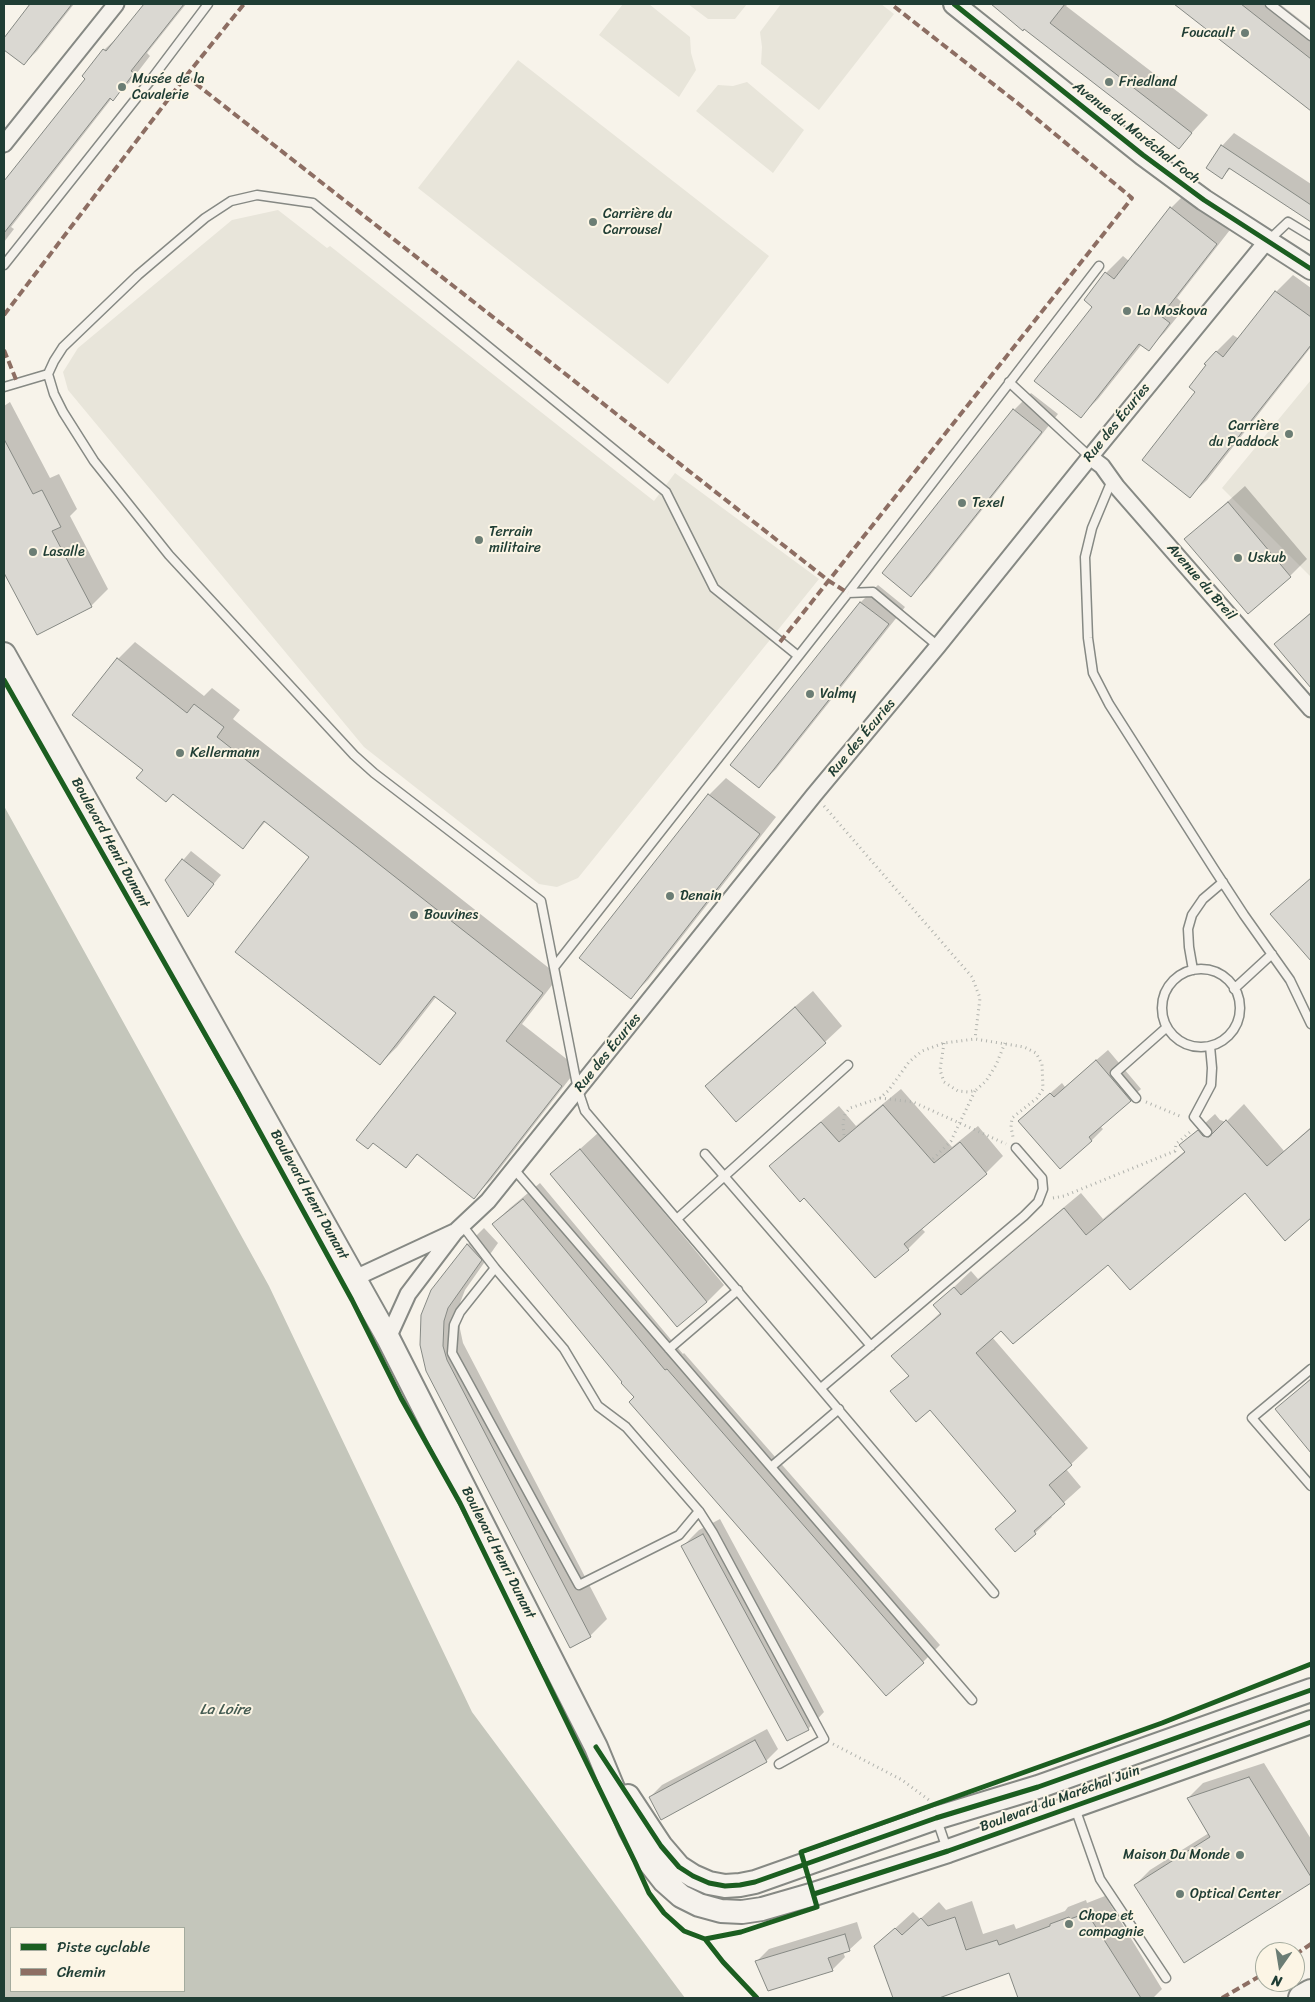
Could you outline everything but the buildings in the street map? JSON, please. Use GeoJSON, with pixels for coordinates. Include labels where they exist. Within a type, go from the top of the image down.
{"type":"FeatureCollection","features":[{"type":"Feature","properties":{"kind":"highway"},"geometry":{"type":"LineString","coordinates":[[1302,1998],[1311,1993]]}},
{"type":"Feature","properties":{"kind":"main road","name":"Boulevard Henri Dunant"},"geometry":{"type":"LineString","coordinates":[[4,654],[388,1338],[596,1747]]}},
{"type":"Feature","properties":{"kind":"main road","name":"Boulevard du Maréchal Juin"},"geometry":{"type":"LineString","coordinates":[[596,1747],[661,1846],[679,1867],[709,1883],[725,1886],[755,1882],[932,1810],[1038,1787],[1311,1690]]}},
{"type":"Feature","properties":{"kind":"main road","name":"Boulevard du Maréchal Juin"},"geometry":{"type":"LineString","coordinates":[[596,1747],[630,1829],[645,1857],[664,1882],[681,1896],[699,1905],[742,1912],[762,1909],[814,1894],[948,1851],[1311,1722]]}},
{"type":"Feature","properties":{"kind":"street"},"geometry":{"type":"LineString","coordinates":[[4,144],[116,4]]}},
{"type":"Feature","properties":{"kind":"street","name":"Avenue du Maréchal Foch"},"geometry":{"type":"LineString","coordinates":[[954,4],[1143,155],[1204,200],[1311,270]]}},
{"type":"Feature","properties":{"kind":"street","name":"Rue des Écuries"},"geometry":{"type":"LineString","coordinates":[[388,1338],[408,1294],[459,1228],[488,1201],[814,795],[938,646],[1266,242]]}},
{"type":"Feature","properties":{"kind":"street","name":"Avenue du Breil"},"geometry":{"type":"LineString","coordinates":[[1090,457],[1102,466],[1112,480],[1311,708]]}},
{"type":"Feature","properties":{"kind":"street","name":"Rue des Écuries"},"geometry":{"type":"LineString","coordinates":[[355,1278],[459,1228]]}},
{"type":"Feature","properties":{"kind":"lane"},"geometry":{"type":"LineString","coordinates":[[4,265],[150,81],[208,4]]}},
{"type":"Feature","properties":{"kind":"lane"},"geometry":{"type":"LineString","coordinates":[[1270,4],[1311,36]]}},
{"type":"Feature","properties":{"kind":"lane"},"geometry":{"type":"LineString","coordinates":[[797,655],[714,588],[666,492],[313,203],[257,194],[231,201],[206,218],[131,282],[63,347],[48,374],[54,394],[63,412],[94,461],[158,541],[354,755],[374,773],[541,901],[578,1090],[585,1111],[678,1218],[994,1593]]}},
{"type":"Feature","properties":{"kind":"lane"},"geometry":{"type":"LineString","coordinates":[[1266,242],[1288,222],[1311,236]]}},
{"type":"Feature","properties":{"kind":"lane"},"geometry":{"type":"LineString","coordinates":[[555,966],[797,655],[848,593],[1099,266]]}},
{"type":"Feature","properties":{"kind":"lane"},"geometry":{"type":"LineString","coordinates":[[4,387],[48,374]]}},
{"type":"Feature","properties":{"kind":"lane"},"geometry":{"type":"LineString","coordinates":[[1009,382],[1090,457]]}},
{"type":"Feature","properties":{"kind":"lane"},"geometry":{"type":"LineString","coordinates":[[1112,480],[1092,528],[1085,557],[1088,638],[1093,673],[1109,704],[1222,882],[1290,980],[1311,1024]]}},
{"type":"Feature","properties":{"kind":"lane"},"geometry":{"type":"LineString","coordinates":[[848,593],[874,592],[938,646]]}},
{"type":"Feature","properties":{"kind":"lane"},"geometry":{"type":"LineString","coordinates":[[1193,970],[1188,938],[1192,915],[1203,899],[1222,882]]}},
{"type":"Feature","properties":{"kind":"lane"},"geometry":{"type":"LineString","coordinates":[[1234,989],[1272,954]]}},
{"type":"Feature","properties":{"kind":"lane"},"geometry":{"type":"LineString","coordinates":[[1206,969],[1218,973],[1229,981],[1234,989],[1240,1004],[1239,1018],[1234,1030],[1225,1039],[1210,1046],[1188,1045],[1177,1039],[1167,1027],[1163,1018],[1162,1006],[1165,993],[1171,982],[1181,974],[1193,970],[1206,969]]}},
{"type":"Feature","properties":{"kind":"lane"},"geometry":{"type":"LineString","coordinates":[[1136,1098],[1115,1073],[1167,1027]]}},
{"type":"Feature","properties":{"kind":"lane"},"geometry":{"type":"LineString","coordinates":[[1207,1132],[1194,1117],[1212,1085],[1210,1046]]}},
{"type":"Feature","properties":{"kind":"lane"},"geometry":{"type":"LineString","coordinates":[[678,1218],[848,1065]]}},
{"type":"Feature","properties":{"kind":"lane"},"geometry":{"type":"LineString","coordinates":[[821,1388],[1038,1202],[1043,1189],[1042,1178],[1016,1148]]}},
{"type":"Feature","properties":{"kind":"lane"},"geometry":{"type":"LineString","coordinates":[[705,1154],[871,1346]]}},
{"type":"Feature","properties":{"kind":"lane"},"geometry":{"type":"LineString","coordinates":[[513,1168],[972,1700]]}},
{"type":"Feature","properties":{"kind":"lane"},"geometry":{"type":"LineString","coordinates":[[459,1228],[564,1349],[598,1406],[626,1426],[699,1511],[713,1533],[824,1739],[779,1764]]}},
{"type":"Feature","properties":{"kind":"lane"},"geometry":{"type":"LineString","coordinates":[[495,1268],[460,1312],[454,1325],[452,1353],[579,1585],[679,1534],[699,1511]]}},
{"type":"Feature","properties":{"kind":"lane"},"geometry":{"type":"LineString","coordinates":[[669,1349],[738,1290]]}},
{"type":"Feature","properties":{"kind":"lane"},"geometry":{"type":"LineString","coordinates":[[1311,1369],[1252,1418],[1311,1486]]}},
{"type":"Feature","properties":{"kind":"lane"},"geometry":{"type":"LineString","coordinates":[[771,1467],[839,1409]]}},
{"type":"Feature","properties":{"kind":"lane"},"geometry":{"type":"LineString","coordinates":[[1074,1806],[1100,1879],[1166,1978]]}},
{"type":"Feature","properties":{"kind":"lane"},"geometry":{"type":"LineString","coordinates":[[932,1810],[948,1851]]}},
{"type":"Feature","properties":{"kind":"path"},"geometry":{"type":"LineString","coordinates":[[814,795],[972,977],[980,998],[975,1039]]}},
{"type":"Feature","properties":{"kind":"path"},"geometry":{"type":"LineString","coordinates":[[844,1135],[843,1124],[845,1114],[850,1108],[880,1098],[888,1091],[909,1062],[922,1051],[944,1044],[975,1039],[1024,1047],[1036,1053],[1042,1064],[1043,1089],[1037,1098],[1012,1118],[1011,1127],[1016,1148]]}},
{"type":"Feature","properties":{"kind":"path"},"geometry":{"type":"LineString","coordinates":[[933,1159],[951,1141],[976,1090],[986,1081],[1006,1043]]}},
{"type":"Feature","properties":{"kind":"path"},"geometry":{"type":"LineString","coordinates":[[944,1044],[940,1070],[944,1082],[958,1091],[976,1090]]}},
{"type":"Feature","properties":{"kind":"path"},"geometry":{"type":"LineString","coordinates":[[880,1098],[913,1102],[1016,1148]]}},
{"type":"Feature","properties":{"kind":"path"},"geometry":{"type":"LineString","coordinates":[[1136,1098],[1186,1118],[1194,1117]]}},
{"type":"Feature","properties":{"kind":"path"},"geometry":{"type":"LineString","coordinates":[[1038,1202],[1064,1196],[1175,1150],[1176,1144],[1200,1124]]}},
{"type":"Feature","properties":{"kind":"path"},"geometry":{"type":"LineString","coordinates":[[824,1739],[902,1780],[932,1810]]}},
{"type":"Feature","properties":{"kind":"shaded area"},"geometry":{"type":"Polygon","coordinates":[[[623,4],[649,4],[690,37],[691,53],[696,70],[679,97],[599,35],[623,4]]]}},
{"type":"Feature","properties":{"kind":"shaded area"},"geometry":{"type":"Polygon","coordinates":[[[688,4],[747,4],[735,19],[708,19],[688,4]]]}},
{"type":"Feature","properties":{"kind":"shaded area"},"geometry":{"type":"Polygon","coordinates":[[[781,4],[881,4],[894,14],[819,110],[761,64],[762,47],[760,32],[781,4]]]}},
{"type":"Feature","properties":{"kind":"shaded area","name":"Carrière du Carrousel"},"geometry":{"type":"Polygon","coordinates":[[[518,60],[769,256],[668,384],[418,188],[518,60]]]}},
{"type":"Feature","properties":{"kind":"shaded area"},"geometry":{"type":"Polygon","coordinates":[[[747,82],[804,130],[773,173],[696,111],[718,85],[733,86],[747,82]]]}},
{"type":"Feature","properties":{"kind":"shaded area","name":"Terrain militaire"},"geometry":{"type":"Polygon","coordinates":[[[278,210],[327,248],[330,246],[654,501],[675,473],[819,579],[578,878],[557,887],[539,884],[364,747],[68,390],[63,372],[78,348],[232,220],[278,210]]]}},
{"type":"Feature","properties":{"kind":"shaded area","name":"Carrière du Paddock"},"geometry":{"type":"Polygon","coordinates":[[[1311,380],[1311,577],[1222,488],[1311,380]]]}},
{"type":"Feature","properties":{"kind":"water","name":"La Loire"},"geometry":{"type":"Polygon","coordinates":[[[4,806],[269,1286],[472,1712],[685,1998],[4,1998],[4,806]]]}},
{"type":"Feature","properties":{"kind":"marked path"},"geometry":{"type":"LineString","coordinates":[[4,315],[186,76],[244,4]]}},
{"type":"Feature","properties":{"kind":"marked path"},"geometry":{"type":"LineString","coordinates":[[780,642],[1132,198],[1020,105],[891,4]]}},
{"type":"Feature","properties":{"kind":"marked path"},"geometry":{"type":"LineString","coordinates":[[186,76],[829,581],[848,593]]}},
{"type":"Feature","properties":{"kind":"marked path"},"geometry":{"type":"LineString","coordinates":[[4,350],[17,382]]}},
{"type":"Feature","properties":{"kind":"marked path"},"geometry":{"type":"LineString","coordinates":[[1305,1948],[1311,1944]]}},
{"type":"Feature","properties":{"kind":"marked path"},"geometry":{"type":"LineString","coordinates":[[1222,1998],[1255,1979]]}},
{"type":"Feature","properties":{"kind":"cycle path"},"geometry":{"type":"LineString","coordinates":[[954,4],[1143,155],[1204,200],[1311,269]]}},
{"type":"Feature","properties":{"kind":"cycle path"},"geometry":{"type":"LineString","coordinates":[[4,680],[239,1094],[352,1300],[401,1398],[460,1503],[649,1893],[664,1913],[684,1931],[705,1939],[723,1962],[757,1998]]}},
{"type":"Feature","properties":{"kind":"cycle path"},"geometry":{"type":"LineString","coordinates":[[705,1939],[741,1932],[817,1907],[801,1852],[1162,1723],[1311,1664]]}},
{"type":"Feature","properties":{"kind":"cycle path"},"geometry":{"type":"LineString","coordinates":[[596,1747],[661,1846],[679,1867],[709,1883],[725,1886],[740,1885],[755,1882],[936,1818],[1038,1787],[1311,1690]]}},
{"type":"Feature","properties":{"kind":"cycle path"},"geometry":{"type":"LineString","coordinates":[[814,1894],[948,1851],[1311,1722]]}},
{"type":"Feature","properties":{"kind":"place","name":"Foucault"},"geometry":{"type":"Point","coordinates":[1245,33]}},
{"type":"Feature","properties":{"kind":"place","name":"Friedland"},"geometry":{"type":"Point","coordinates":[1109,82]}},
{"type":"Feature","properties":{"kind":"place","name":"Musée de la Cavalerie"},"geometry":{"type":"Point","coordinates":[122,87]}},
{"type":"Feature","properties":{"kind":"place","name":"Carrière du Carrousel"},"geometry":{"type":"Point","coordinates":[593,222]}},
{"type":"Feature","properties":{"kind":"place","name":"La Moskova"},"geometry":{"type":"Point","coordinates":[1127,311]}},
{"type":"Feature","properties":{"kind":"place","name":"Carrière du Paddock"},"geometry":{"type":"Point","coordinates":[1289,434]}},
{"type":"Feature","properties":{"kind":"place","name":"Texel"},"geometry":{"type":"Point","coordinates":[962,503]}},
{"type":"Feature","properties":{"kind":"place","name":"Terrain militaire"},"geometry":{"type":"Point","coordinates":[479,540]}},
{"type":"Feature","properties":{"kind":"place","name":"Lasalle"},"geometry":{"type":"Point","coordinates":[33,552]}},
{"type":"Feature","properties":{"kind":"place","name":"Uskub"},"geometry":{"type":"Point","coordinates":[1238,558]}},
{"type":"Feature","properties":{"kind":"place","name":"Valmy"},"geometry":{"type":"Point","coordinates":[810,694]}},
{"type":"Feature","properties":{"kind":"place","name":"Kellermann"},"geometry":{"type":"Point","coordinates":[180,753]}},
{"type":"Feature","properties":{"kind":"place","name":"Denain"},"geometry":{"type":"Point","coordinates":[670,896]}},
{"type":"Feature","properties":{"kind":"place","name":"Bouvines"},"geometry":{"type":"Point","coordinates":[414,915]}},
{"type":"Feature","properties":{"kind":"place","name":"Maison Du Monde"},"geometry":{"type":"Point","coordinates":[1240,1855]}},
{"type":"Feature","properties":{"kind":"place","name":"Optical Center"},"geometry":{"type":"Point","coordinates":[1180,1894]}},
{"type":"Feature","properties":{"kind":"place","name":"Chope et compagnie"},"geometry":{"type":"Point","coordinates":[1069,1924]}}]}
